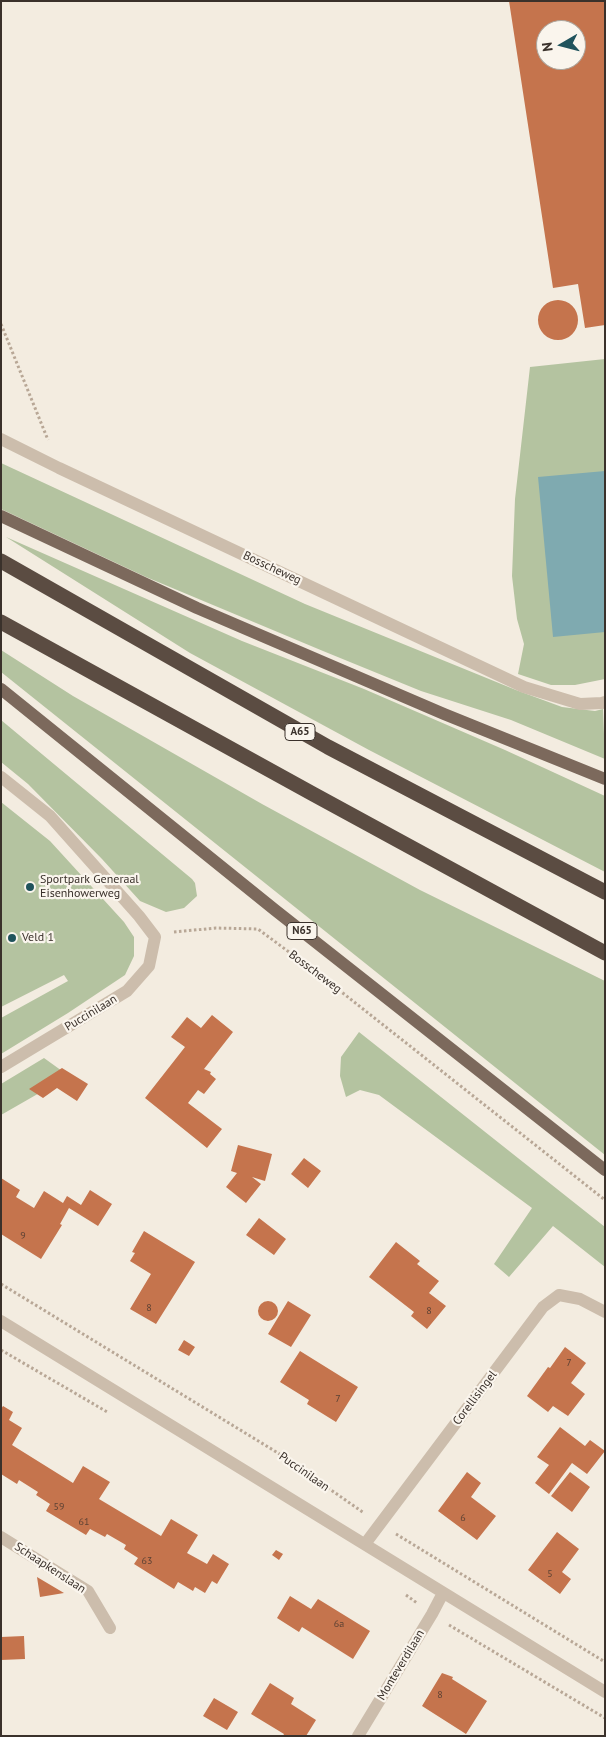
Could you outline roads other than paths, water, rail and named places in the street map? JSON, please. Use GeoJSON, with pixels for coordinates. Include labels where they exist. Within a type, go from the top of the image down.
{"type":"FeatureCollection","features":[{"type":"Feature","properties":{"kind":"highway","name":"A65"},"geometry":{"type":"LineString","coordinates":[[1,561],[328,748],[605,892]]}},
{"type":"Feature","properties":{"kind":"highway"},"geometry":{"type":"LineString","coordinates":[[1,622],[605,953]]}},
{"type":"Feature","properties":{"kind":"main road"},"geometry":{"type":"LineString","coordinates":[[1,516],[206,612],[444,714],[605,779]]}},
{"type":"Feature","properties":{"kind":"main road","name":"N65"},"geometry":{"type":"LineString","coordinates":[[1,689],[276,910],[605,1170]]}},
{"type":"Feature","properties":{"kind":"street","name":"Bosscheweg"},"geometry":{"type":"LineString","coordinates":[[1,439],[524,687],[580,704],[604,703]]}},
{"type":"Feature","properties":{"kind":"street","name":"Puccinilaan"},"geometry":{"type":"LineString","coordinates":[[1,777],[50,816],[139,916],[155,937],[149,966],[127,991],[1,1067]]}},
{"type":"Feature","properties":{"kind":"street","name":"Corellisingel"},"geometry":{"type":"LineString","coordinates":[[365,1544],[543,1307],[559,1295],[580,1299],[605,1312]]}},
{"type":"Feature","properties":{"kind":"street"},"geometry":{"type":"LineString","coordinates":[[1,1322],[605,1692]]}},
{"type":"Feature","properties":{"kind":"street","name":"Schaapkenslaan"},"geometry":{"type":"LineString","coordinates":[[1,1537],[88,1591],[110,1628]]}},
{"type":"Feature","properties":{"kind":"street","name":"Monteverdilaan"},"geometry":{"type":"LineString","coordinates":[[358,1736],[432,1614],[443,1592]]}},
{"type":"Feature","properties":{"kind":"water"},"geometry":{"type":"Polygon","coordinates":[[[605,471],[605,632],[553,637],[538,477],[605,471]]]}},
{"type":"Feature","properties":{"kind":"place","name":"Sportpark Generaal Eisenhowerweg"},"geometry":{"type":"Point","coordinates":[30,887]}},
{"type":"Feature","properties":{"kind":"place","name":"Veld 1"},"geometry":{"type":"Point","coordinates":[12,938]}}]}
